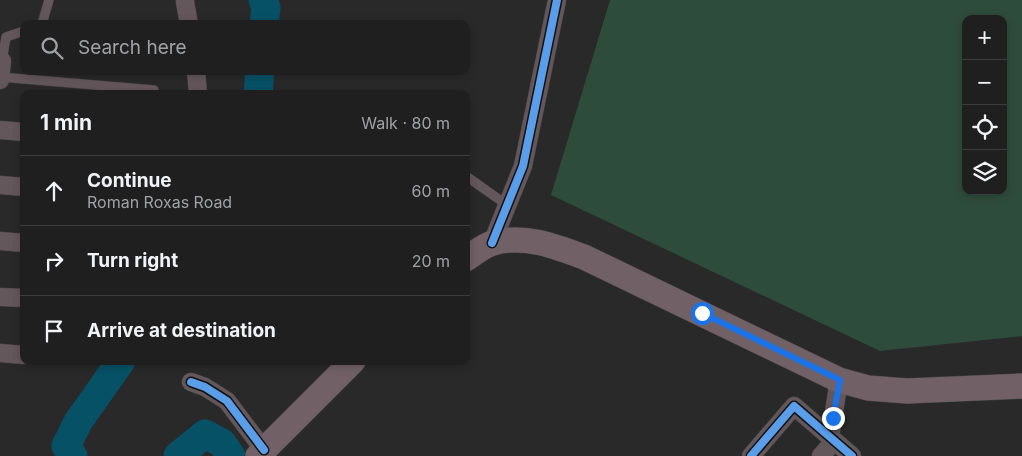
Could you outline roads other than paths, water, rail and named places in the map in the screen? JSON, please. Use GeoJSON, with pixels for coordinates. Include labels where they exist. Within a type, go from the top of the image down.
{"type":"FeatureCollection","features":[{"type":"Feature","properties":{"kind":"main road"},"geometry":{"type":"LineString","coordinates":[[470,257],[492,243],[527,240],[554,246],[584,257],[840,380],[868,388],[907,391],[1022,386]]}},
{"type":"Feature","properties":{"kind":"main road"},"geometry":{"type":"LineString","coordinates":[[261,453],[349,365]]}},
{"type":"Feature","properties":{"kind":"street"},"geometry":{"type":"LineString","coordinates":[[492,243],[523,166],[558,0]]}},
{"type":"Feature","properties":{"kind":"street"},"geometry":{"type":"LineString","coordinates":[[185,2],[188,20]]}},
{"type":"Feature","properties":{"kind":"street"},"geometry":{"type":"LineString","coordinates":[[196,75],[198,90]]}},
{"type":"Feature","properties":{"kind":"street"},"geometry":{"type":"LineString","coordinates":[[0,130],[20,132]]}},
{"type":"Feature","properties":{"kind":"street"},"geometry":{"type":"LineString","coordinates":[[0,186],[20,187]]}},
{"type":"Feature","properties":{"kind":"street"},"geometry":{"type":"LineString","coordinates":[[0,241],[20,243]]}},
{"type":"Feature","properties":{"kind":"street"},"geometry":{"type":"LineString","coordinates":[[0,296],[20,298]]}},
{"type":"Feature","properties":{"kind":"street"},"geometry":{"type":"LineString","coordinates":[[0,353],[20,355]]}},
{"type":"Feature","properties":{"kind":"street"},"geometry":{"type":"LineString","coordinates":[[821,456],[832,439],[840,380]]}},
{"type":"Feature","properties":{"kind":"street"},"geometry":{"type":"LineString","coordinates":[[191,382],[205,387],[227,401],[261,453]]}},
{"type":"Feature","properties":{"kind":"street"},"geometry":{"type":"LineString","coordinates":[[751,456],[794,406],[852,456]]}},
{"type":"Feature","properties":{"kind":"lane"},"geometry":{"type":"LineString","coordinates":[[43,20],[49,0]]}},
{"type":"Feature","properties":{"kind":"lane"},"geometry":{"type":"LineString","coordinates":[[20,33],[6,37],[1,73],[154,90]]}},
{"type":"Feature","properties":{"kind":"lane"},"geometry":{"type":"LineString","coordinates":[[470,179],[508,205]]}},
{"type":"Feature","properties":{"kind":"waterway"},"geometry":{"type":"LineString","coordinates":[[263,0],[266,8],[264,20]]}},
{"type":"Feature","properties":{"kind":"waterway"},"geometry":{"type":"LineString","coordinates":[[258,90],[260,75]]}},
{"type":"Feature","properties":{"kind":"waterway"},"geometry":{"type":"LineString","coordinates":[[73,456],[66,446],[78,422],[118,365]]}},
{"type":"Feature","properties":{"kind":"waterway"},"geometry":{"type":"LineString","coordinates":[[178,456],[205,434],[222,443],[231,456]]}}]}
